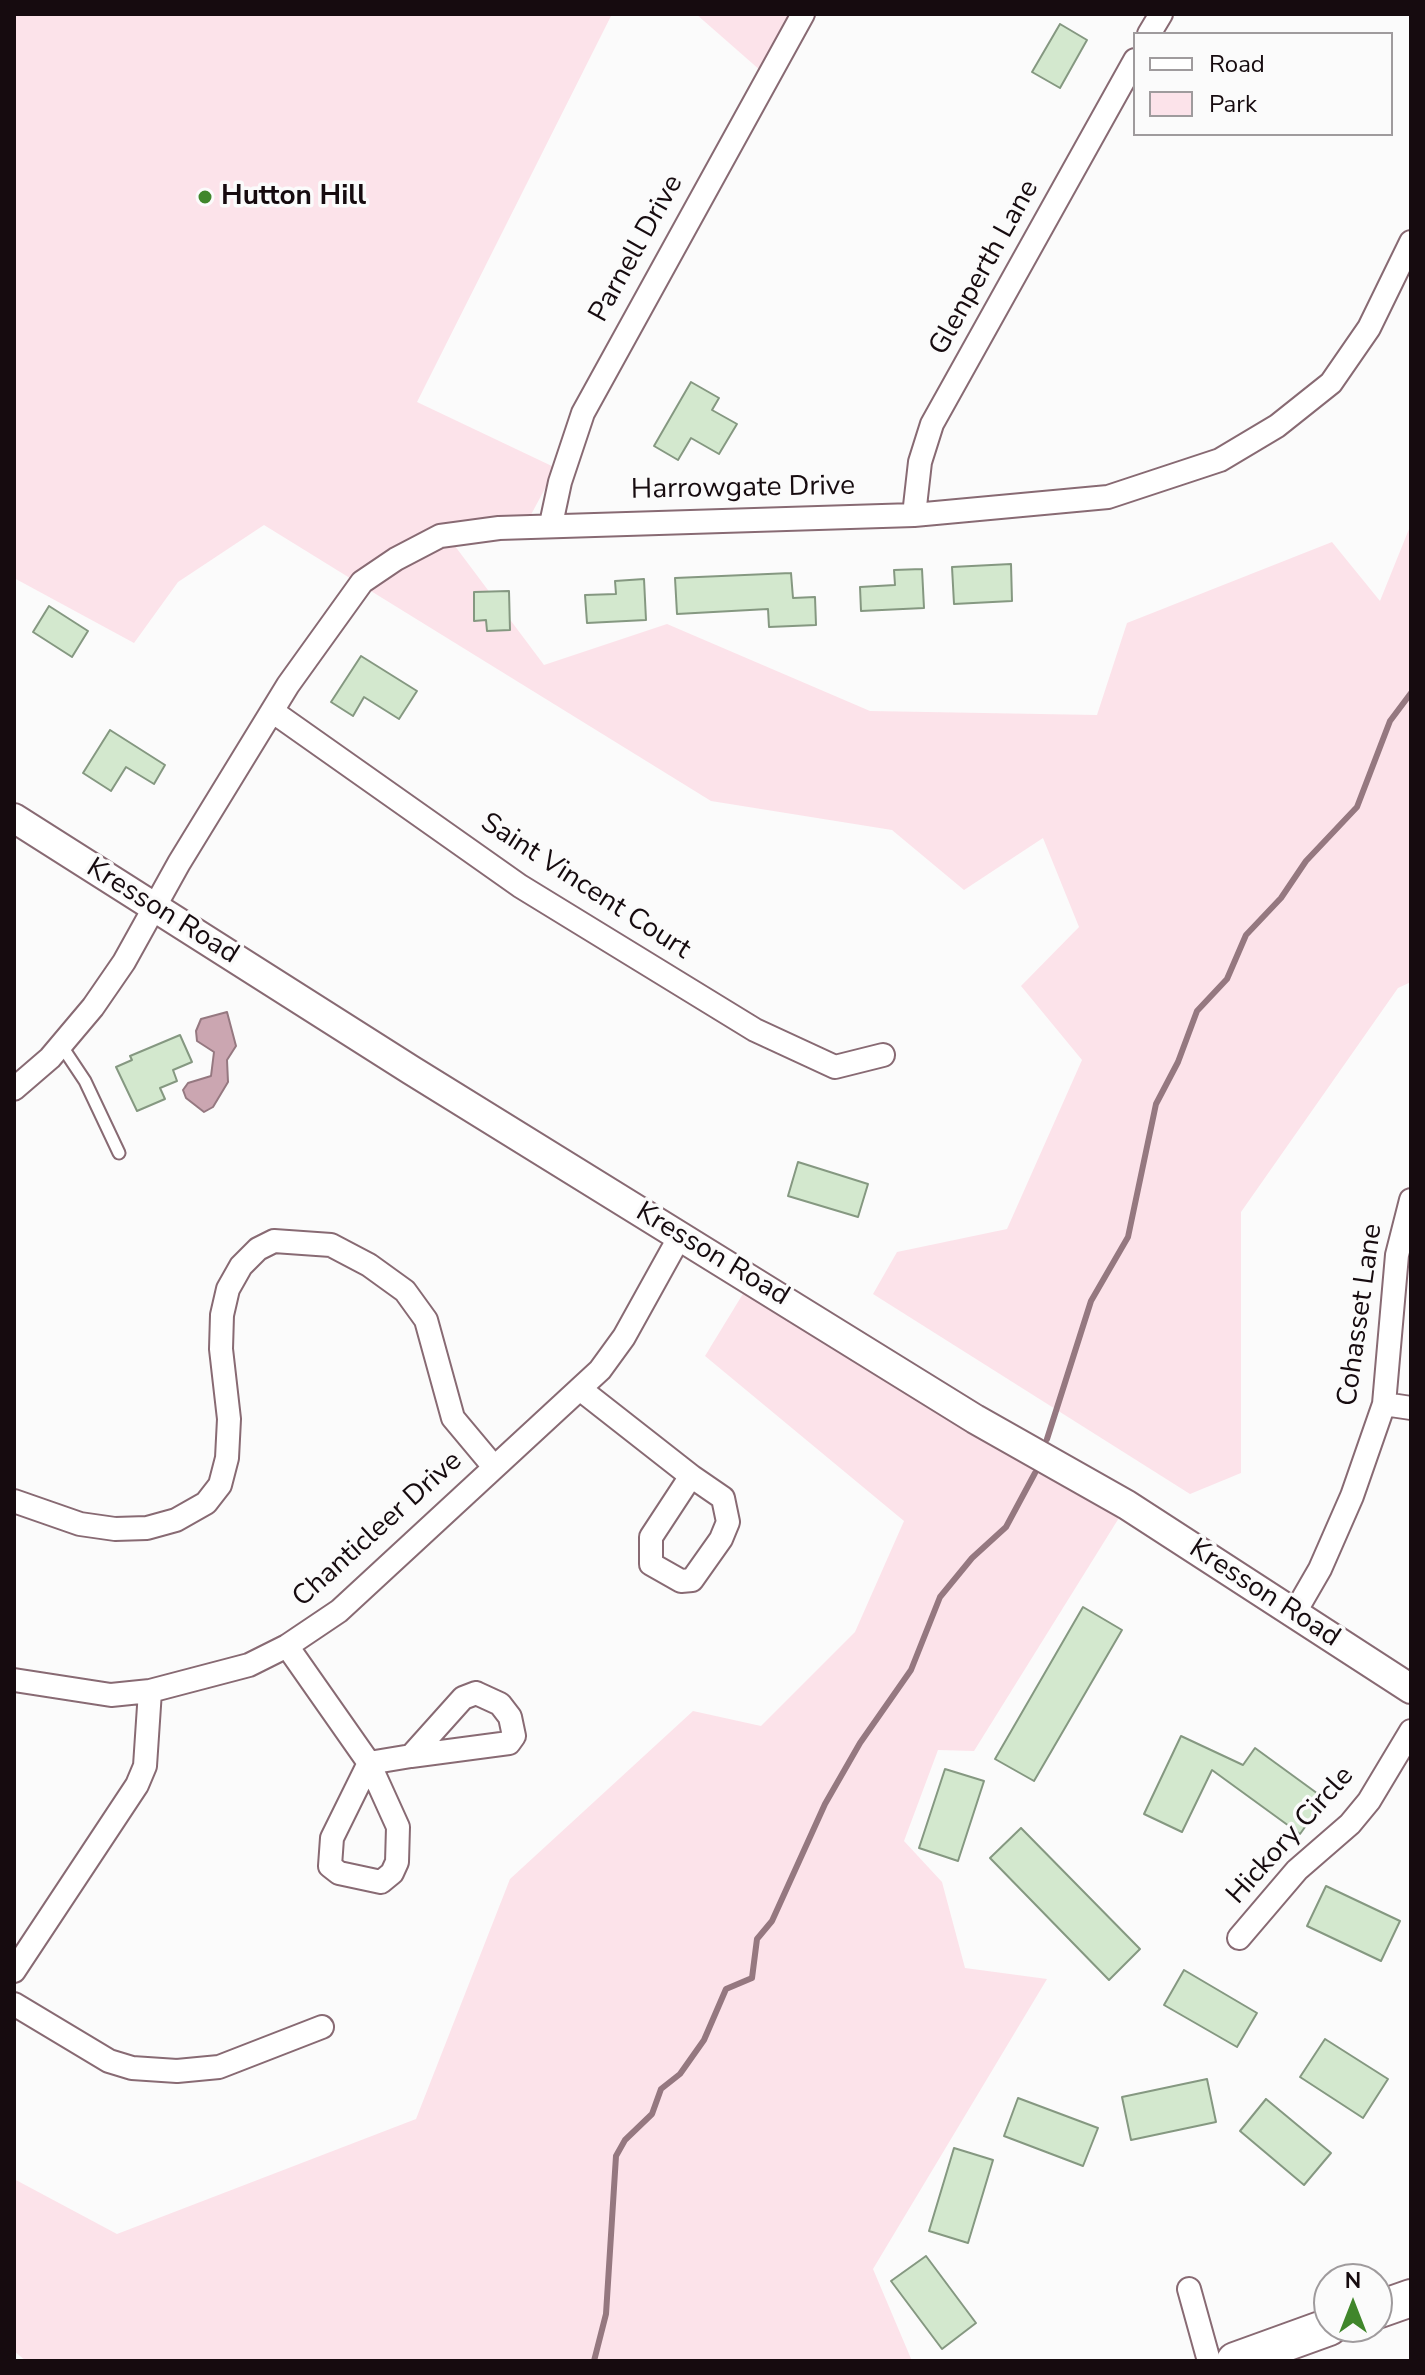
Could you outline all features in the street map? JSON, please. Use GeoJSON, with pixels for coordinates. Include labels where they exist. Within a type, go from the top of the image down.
{"type":"FeatureCollection","features":[{"type":"Feature","properties":{"kind":"main road"},"geometry":{"type":"LineString","coordinates":[[1235,2361],[1313,2333]]}},
{"type":"Feature","properties":{"kind":"street","name":"Parnell Drive"},"geometry":{"type":"LineString","coordinates":[[551,524],[560,482],[583,413],[803,14]]}},
{"type":"Feature","properties":{"kind":"street"},"geometry":{"type":"LineString","coordinates":[[1150,32],[1161,14]]}},
{"type":"Feature","properties":{"kind":"street","name":"Glenperth Lane"},"geometry":{"type":"LineString","coordinates":[[914,515],[920,462],[932,424],[1133,64]]}},
{"type":"Feature","properties":{"kind":"street","name":"Harrowgate Drive"},"geometry":{"type":"LineString","coordinates":[[154,908],[272,711],[362,582],[440,536],[551,524],[914,515],[1108,497],[1220,460],[1277,426],[1331,383],[1369,328],[1411,242]]}},
{"type":"Feature","properties":{"kind":"street","name":"Saint Vincent Court"},"geometry":{"type":"LineString","coordinates":[[272,711],[520,886],[755,1030],[835,1067],[883,1055]]}},
{"type":"Feature","properties":{"kind":"street","name":"Kresson Road"},"geometry":{"type":"LineString","coordinates":[[14,818],[975,1419],[1127,1505],[1411,1689]]}},
{"type":"Feature","properties":{"kind":"street"},"geometry":{"type":"LineString","coordinates":[[14,1089],[61,1045],[124,962],[154,908]]}},
{"type":"Feature","properties":{"kind":"street","name":"Cohasset Lane"},"geometry":{"type":"LineString","coordinates":[[1294,1614],[1331,1545],[1384,1404],[1397,1255],[1411,1200]]}},
{"type":"Feature","properties":{"kind":"street","name":"Chanticleer Drive"},"geometry":{"type":"LineString","coordinates":[[14,1680],[111,1695],[150,1691],[249,1665],[287,1646],[339,1611],[580,1389],[624,1337],[680,1236]]}},
{"type":"Feature","properties":{"kind":"street"},"geometry":{"type":"LineString","coordinates":[[14,1501],[53,1517],[115,1529],[147,1528],[176,1520],[206,1503],[220,1485],[227,1458],[229,1419],[221,1349],[222,1315],[228,1289],[241,1266],[258,1249],[274,1241],[331,1245],[369,1265],[405,1291],[426,1320],[453,1418],[494,1467]]}},
{"type":"Feature","properties":{"kind":"street"},"geometry":{"type":"LineString","coordinates":[[580,1389],[723,1498],[728,1522],[721,1539],[692,1580],[681,1581],[651,1564],[651,1537],[691,1476]]}},
{"type":"Feature","properties":{"kind":"street"},"geometry":{"type":"LineString","coordinates":[[1384,1404],[1411,1408]]}},
{"type":"Feature","properties":{"kind":"street"},"geometry":{"type":"LineString","coordinates":[[287,1646],[369,1763],[398,1827],[397,1862],[392,1873],[381,1882],[339,1873],[330,1866],[332,1838],[369,1763]]}},
{"type":"Feature","properties":{"kind":"street"},"geometry":{"type":"LineString","coordinates":[[14,1971],[137,1785],[145,1766],[150,1691]]}},
{"type":"Feature","properties":{"kind":"street","name":"Hickory Circle"},"geometry":{"type":"LineString","coordinates":[[1239,1938],[1297,1870],[1350,1824],[1369,1801],[1411,1731]]}},
{"type":"Feature","properties":{"kind":"street"},"geometry":{"type":"LineString","coordinates":[[369,1763],[411,1756]]}},
{"type":"Feature","properties":{"kind":"street"},"geometry":{"type":"LineString","coordinates":[[14,2004],[109,2061],[132,2068],[177,2071],[219,2067],[322,2027]]}},
{"type":"Feature","properties":{"kind":"street"},"geometry":{"type":"LineString","coordinates":[[1189,2289],[1209,2361]]}},
{"type":"Feature","properties":{"kind":"lane"},"geometry":{"type":"LineString","coordinates":[[61,1045],[85,1081],[119,1153]]}},
{"type":"Feature","properties":{"kind":"green space"},"geometry":{"type":"Polygon","coordinates":[[[14,14],[612,14],[417,402],[556,468],[526,524],[446,534],[544,665],[667,624],[870,711],[1097,715],[1127,623],[1332,542],[1380,601],[1411,524],[1411,982],[1398,988],[1241,1212],[1241,1473],[1190,1494],[873,1294],[897,1252],[1007,1229],[1082,1060],[1021,986],[1079,927],[1043,838],[964,890],[892,830],[711,801],[264,525],[178,582],[134,643],[14,578],[14,14]]]}},
{"type":"Feature","properties":{"kind":"green space"},"geometry":{"type":"Polygon","coordinates":[[[696,14],[805,14],[769,78],[696,14]]]}},
{"type":"Feature","properties":{"kind":"green space"},"geometry":{"type":"Polygon","coordinates":[[[752,1279],[1127,1505],[974,1751],[938,1750],[904,1841],[942,1882],[965,1968],[1047,1979],[873,2269],[912,2361],[26,2361],[14,2351],[14,2179],[117,2234],[416,2119],[510,1879],[693,1711],[761,1726],[855,1632],[904,1521],[705,1356],[752,1279]]]}},
{"type":"Feature","properties":{"kind":"shaded area"},"geometry":{"type":"Polygon","coordinates":[[[227,1012],[236,1046],[227,1060],[228,1082],[213,1107],[204,1112],[186,1098],[183,1090],[188,1083],[211,1076],[214,1052],[197,1041],[196,1031],[201,1019],[227,1012]]]}},
{"type":"Feature","properties":{"kind":"building"},"geometry":{"type":"Polygon","coordinates":[[[1060,24],[1087,40],[1060,88],[1032,72],[1060,24]]]}},
{"type":"Feature","properties":{"kind":"building"},"geometry":{"type":"Polygon","coordinates":[[[691,382],[719,398],[712,410],[737,424],[719,454],[691,438],[678,460],[654,446],[691,382]]]}},
{"type":"Feature","properties":{"kind":"building"},"geometry":{"type":"Polygon","coordinates":[[[1011,564],[1012,601],[954,604],[952,567],[1011,564]]]}},
{"type":"Feature","properties":{"kind":"building"},"geometry":{"type":"Polygon","coordinates":[[[922,569],[924,608],[861,611],[860,587],[895,585],[894,570],[922,569]]]}},
{"type":"Feature","properties":{"kind":"building"},"geometry":{"type":"Polygon","coordinates":[[[791,573],[793,598],[815,597],[816,625],[769,627],[768,609],[677,614],[675,578],[791,573]]]}},
{"type":"Feature","properties":{"kind":"building"},"geometry":{"type":"Polygon","coordinates":[[[644,579],[646,620],[587,623],[585,595],[616,594],[615,581],[644,579]]]}},
{"type":"Feature","properties":{"kind":"building"},"geometry":{"type":"Polygon","coordinates":[[[509,591],[510,630],[487,631],[486,620],[474,621],[474,592],[509,591]]]}},
{"type":"Feature","properties":{"kind":"building"},"geometry":{"type":"Polygon","coordinates":[[[49,606],[88,631],[72,657],[33,632],[49,606]]]}},
{"type":"Feature","properties":{"kind":"building"},"geometry":{"type":"Polygon","coordinates":[[[361,656],[417,691],[399,719],[364,697],[353,716],[331,702],[361,656]]]}},
{"type":"Feature","properties":{"kind":"building"},"geometry":{"type":"Polygon","coordinates":[[[110,730],[165,765],[154,784],[126,767],[111,791],[83,773],[110,730]]]}},
{"type":"Feature","properties":{"kind":"building"},"geometry":{"type":"Polygon","coordinates":[[[180,1035],[192,1062],[173,1070],[177,1081],[160,1088],[165,1099],[137,1111],[116,1067],[132,1060],[130,1056],[180,1035]]]}},
{"type":"Feature","properties":{"kind":"building"},"geometry":{"type":"Polygon","coordinates":[[[798,1162],[868,1184],[858,1217],[788,1196],[798,1162]]]}},
{"type":"Feature","properties":{"kind":"building"},"geometry":{"type":"Polygon","coordinates":[[[1083,1607],[1122,1630],[1034,1781],[995,1759],[1083,1607]]]}},
{"type":"Feature","properties":{"kind":"building"},"geometry":{"type":"Polygon","coordinates":[[[1181,1736],[1243,1765],[1255,1748],[1325,1799],[1300,1834],[1212,1770],[1182,1832],[1144,1814],[1181,1736]]]}},
{"type":"Feature","properties":{"kind":"building"},"geometry":{"type":"Polygon","coordinates":[[[945,1769],[984,1781],[958,1861],[919,1848],[945,1769]]]}},
{"type":"Feature","properties":{"kind":"building"},"geometry":{"type":"Polygon","coordinates":[[[1021,1828],[1140,1949],[1109,1980],[990,1858],[1021,1828]]]}},
{"type":"Feature","properties":{"kind":"building"},"geometry":{"type":"Polygon","coordinates":[[[1326,1886],[1400,1921],[1381,1961],[1307,1926],[1326,1886]]]}},
{"type":"Feature","properties":{"kind":"building"},"geometry":{"type":"Polygon","coordinates":[[[1184,1970],[1257,2013],[1237,2047],[1164,2005],[1184,1970]]]}},
{"type":"Feature","properties":{"kind":"building"},"geometry":{"type":"Polygon","coordinates":[[[1325,2039],[1388,2079],[1363,2118],[1300,2077],[1325,2039]]]}},
{"type":"Feature","properties":{"kind":"building"},"geometry":{"type":"Polygon","coordinates":[[[1207,2079],[1216,2122],[1131,2140],[1122,2097],[1207,2079]]]}},
{"type":"Feature","properties":{"kind":"building"},"geometry":{"type":"Polygon","coordinates":[[[1018,2098],[1098,2128],[1083,2166],[1004,2136],[1018,2098]]]}},
{"type":"Feature","properties":{"kind":"building"},"geometry":{"type":"Polygon","coordinates":[[[1266,2099],[1331,2153],[1304,2185],[1240,2131],[1266,2099]]]}},
{"type":"Feature","properties":{"kind":"building"},"geometry":{"type":"Polygon","coordinates":[[[954,2148],[993,2160],[968,2243],[929,2231],[954,2148]]]}},
{"type":"Feature","properties":{"kind":"building"},"geometry":{"type":"Polygon","coordinates":[[[926,2256],[976,2323],[942,2349],[891,2281],[926,2256]]]}},
{"type":"Feature","properties":{"kind":"waterway"},"geometry":{"type":"LineString","coordinates":[[1047,1439],[1091,1301],[1128,1237],[1156,1104],[1178,1062],[1197,1011],[1227,979],[1246,935],[1281,898],[1306,861],[1357,807],[1390,721],[1411,693]]}},
{"type":"Feature","properties":{"kind":"waterway"},"geometry":{"type":"LineString","coordinates":[[594,2361],[606,2314],[616,2156],[625,2140],[652,2114],[661,2089],[680,2074],[704,2040],[726,1989],[752,1978],[757,1939],[772,1921],[825,1804],[860,1743],[911,1670],[940,1597],[972,1558],[1006,1527],[1035,1473]]}},
{"type":"Feature","properties":{"kind":"place","name":"Hutton Hill"},"geometry":{"type":"Point","coordinates":[205,197]}}]}
